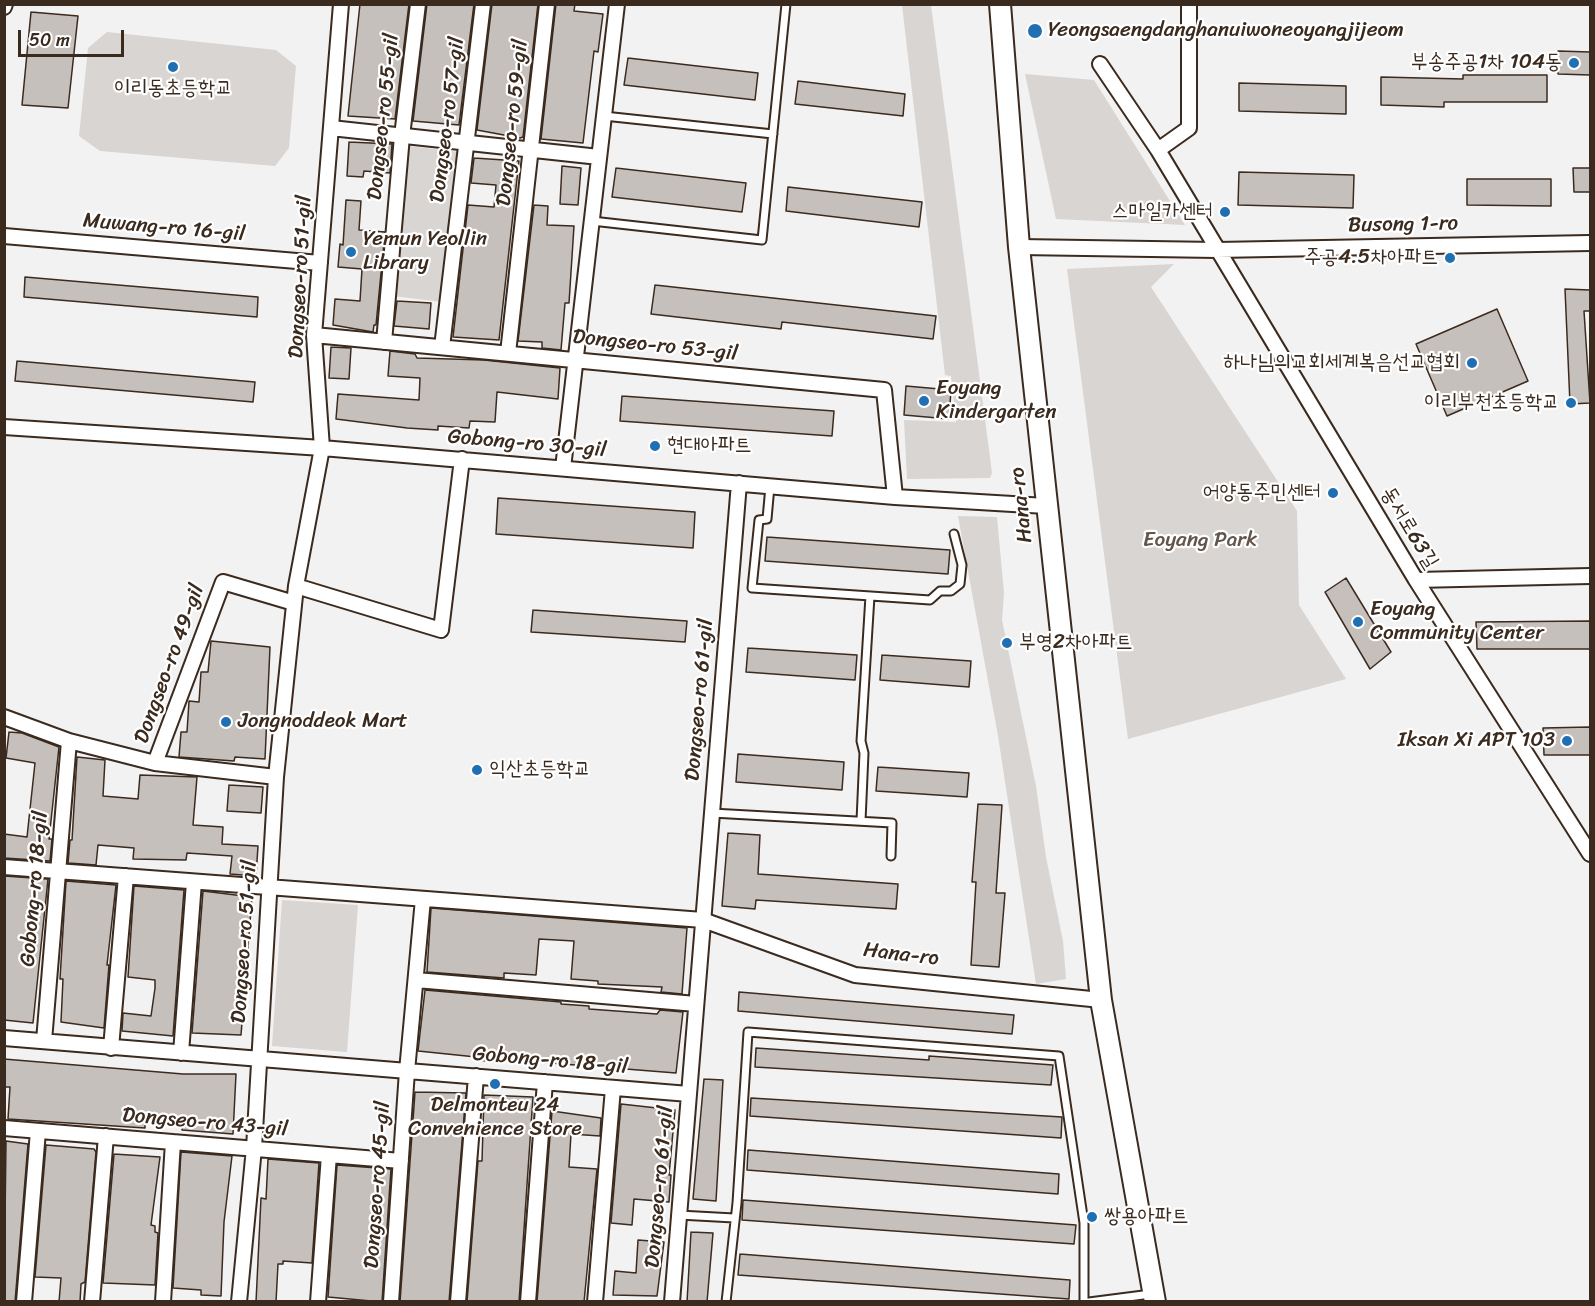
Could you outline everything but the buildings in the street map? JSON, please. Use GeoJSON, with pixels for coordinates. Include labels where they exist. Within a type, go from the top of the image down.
{"type":"FeatureCollection","features":[{"type":"Feature","properties":{"kind":"street","name":"Dongseo-ro 51-gil"},"geometry":{"type":"LineString","coordinates":[[239,1302],[254,1148],[276,777],[296,586],[322,448],[314,335],[341,4]]}},
{"type":"Feature","properties":{"kind":"street","name":"Dongseo-ro 55-gil"},"geometry":{"type":"LineString","coordinates":[[384,342],[402,136],[418,4]]}},
{"type":"Feature","properties":{"kind":"street","name":"Dongseo-ro 57-gil"},"geometry":{"type":"LineString","coordinates":[[442,347],[483,4]]}},
{"type":"Feature","properties":{"kind":"street","name":"Dongseo-ro 59-gil"},"geometry":{"type":"LineString","coordinates":[[508,353],[547,4]]}},
{"type":"Feature","properties":{"kind":"street"},"geometry":{"type":"LineString","coordinates":[[563,468],[616,4]]}},
{"type":"Feature","properties":{"kind":"street","name":"Hana-ro"},"geometry":{"type":"LineString","coordinates":[[1000,4],[1019,247],[1101,1000],[1154,1298]]}},
{"type":"Feature","properties":{"kind":"street"},"geometry":{"type":"LineString","coordinates":[[1158,150],[1189,128],[1190,4]]}},
{"type":"Feature","properties":{"kind":"street"},"geometry":{"type":"LineString","coordinates":[[1100,64],[1158,150],[1217,250]]}},
{"type":"Feature","properties":{"kind":"street"},"geometry":{"type":"LineString","coordinates":[[331,128],[599,157]]}},
{"type":"Feature","properties":{"kind":"street","name":"Muwang-ro 16-gil"},"geometry":{"type":"LineString","coordinates":[[4,236],[320,262]]}},
{"type":"Feature","properties":{"kind":"street","name":"Busong 1-ro"},"geometry":{"type":"LineString","coordinates":[[1019,247],[1217,250],[1590,243]]}},
{"type":"Feature","properties":{"kind":"street","name":"동서로63길"},"geometry":{"type":"LineString","coordinates":[[1217,250],[1416,580],[1590,854]]}},
{"type":"Feature","properties":{"kind":"street","name":"Dongseo-ro 53-gil"},"geometry":{"type":"LineString","coordinates":[[314,335],[884,390],[895,497]]}},
{"type":"Feature","properties":{"kind":"street","name":"Gobong-ro 30-gil"},"geometry":{"type":"LineString","coordinates":[[4,427],[322,448],[895,497],[1046,506]]}},
{"type":"Feature","properties":{"kind":"street"},"geometry":{"type":"LineString","coordinates":[[296,586],[441,630],[462,459]]}},
{"type":"Feature","properties":{"kind":"street","name":"Dongseo-ro 61-gil"},"geometry":{"type":"LineString","coordinates":[[672,1302],[739,483]]}},
{"type":"Feature","properties":{"kind":"street"},"geometry":{"type":"LineString","coordinates":[[1416,580],[1590,576]]}},
{"type":"Feature","properties":{"kind":"street","name":"Dongseo-ro 49-gil"},"geometry":{"type":"LineString","coordinates":[[155,763],[223,582],[294,603]]}},
{"type":"Feature","properties":{"kind":"street","name":"Dongseo-ro 49-gil"},"geometry":{"type":"LineString","coordinates":[[4,717],[69,741],[155,763],[276,777]]}},
{"type":"Feature","properties":{"kind":"street","name":"Gobong-ro 18-gil"},"geometry":{"type":"LineString","coordinates":[[44,1041],[56,871],[69,741]]}},
{"type":"Feature","properties":{"kind":"street"},"geometry":{"type":"LineString","coordinates":[[4,867],[703,920]]}},
{"type":"Feature","properties":{"kind":"street"},"geometry":{"type":"LineString","coordinates":[[111,1048],[126,876]]}},
{"type":"Feature","properties":{"kind":"street"},"geometry":{"type":"LineString","coordinates":[[180,1053],[194,882]]}},
{"type":"Feature","properties":{"kind":"street"},"geometry":{"type":"LineString","coordinates":[[407,1071],[423,899]]}},
{"type":"Feature","properties":{"kind":"street","name":"Hana-ro"},"geometry":{"type":"LineString","coordinates":[[703,920],[855,975],[1101,1000]]}},
{"type":"Feature","properties":{"kind":"street"},"geometry":{"type":"LineString","coordinates":[[416,980],[696,1004]]}},
{"type":"Feature","properties":{"kind":"street","name":"Gobong-ro 18-gil"},"geometry":{"type":"LineString","coordinates":[[4,1038],[689,1094]]}},
{"type":"Feature","properties":{"kind":"street","name":"Dongseo-ro 45-gil"},"geometry":{"type":"LineString","coordinates":[[391,1302],[407,1071]]}},
{"type":"Feature","properties":{"kind":"street"},"geometry":{"type":"LineString","coordinates":[[458,1302],[476,1076]]}},
{"type":"Feature","properties":{"kind":"street"},"geometry":{"type":"LineString","coordinates":[[528,1302],[545,1082]]}},
{"type":"Feature","properties":{"kind":"street"},"geometry":{"type":"LineString","coordinates":[[596,1302],[613,1088]]}},
{"type":"Feature","properties":{"kind":"street","name":"Dongseo-ro 43-gil"},"geometry":{"type":"LineString","coordinates":[[4,1128],[401,1161]]}},
{"type":"Feature","properties":{"kind":"street"},"geometry":{"type":"LineString","coordinates":[[24,1302],[38,1131]]}},
{"type":"Feature","properties":{"kind":"street"},"geometry":{"type":"LineString","coordinates":[[92,1302],[106,1136]]}},
{"type":"Feature","properties":{"kind":"street"},"geometry":{"type":"LineString","coordinates":[[163,1302],[173,1142]]}},
{"type":"Feature","properties":{"kind":"street"},"geometry":{"type":"LineString","coordinates":[[318,1302],[329,1155]]}},
{"type":"Feature","properties":{"kind":"lane"},"geometry":{"type":"LineString","coordinates":[[592,221],[762,240],[786,4]]}},
{"type":"Feature","properties":{"kind":"lane"},"geometry":{"type":"LineString","coordinates":[[604,116],[773,134]]}},
{"type":"Feature","properties":{"kind":"lane"},"geometry":{"type":"LineString","coordinates":[[770,486],[767,519],[759,520],[753,588],[930,600],[940,591],[957,588],[960,584],[962,565],[954,534]]}},
{"type":"Feature","properties":{"kind":"lane"},"geometry":{"type":"LineString","coordinates":[[861,821],[864,753],[861,741],[870,596]]}},
{"type":"Feature","properties":{"kind":"lane"},"geometry":{"type":"LineString","coordinates":[[712,813],[892,823],[891,856]]}},
{"type":"Feature","properties":{"kind":"lane"},"geometry":{"type":"LineString","coordinates":[[726,1302],[737,1203],[748,1032],[1059,1056],[1084,1223],[1084,1302]]}},
{"type":"Feature","properties":{"kind":"lane"},"geometry":{"type":"LineString","coordinates":[[679,1215],[734,1218]]}},
{"type":"Feature","properties":{"kind":"lane"},"geometry":{"type":"LineString","coordinates":[[1089,1302],[1154,1298]]}},
{"type":"Feature","properties":{"kind":"green space"},"geometry":{"type":"Polygon","coordinates":[[[902,5],[931,5],[992,473],[990,478],[907,479],[904,420],[956,422],[951,376],[945,375],[902,5]]]}},
{"type":"Feature","properties":{"kind":"green space"},"geometry":{"type":"Polygon","coordinates":[[[107,32],[276,50],[296,66],[289,148],[275,166],[100,151],[79,136],[88,48],[107,32]]]}},
{"type":"Feature","properties":{"kind":"green space"},"geometry":{"type":"Polygon","coordinates":[[[1025,74],[1094,80],[1185,225],[1056,219],[1025,74]]]}},
{"type":"Feature","properties":{"kind":"green space"},"geometry":{"type":"Polygon","coordinates":[[[409,146],[460,152],[443,302],[392,296],[409,146]]]}},
{"type":"Feature","properties":{"kind":"green space","name":"Eoyang Park"},"geometry":{"type":"Polygon","coordinates":[[[1174,264],[1151,287],[1297,511],[1299,605],[1346,679],[1128,739],[1067,269],[1174,264]]]}},
{"type":"Feature","properties":{"kind":"green space"},"geometry":{"type":"Polygon","coordinates":[[[958,516],[997,517],[1004,593],[1002,620],[1036,786],[1046,857],[1063,941],[1066,979],[1036,984],[998,736],[958,516]]]}},
{"type":"Feature","properties":{"kind":"green space"},"geometry":{"type":"Polygon","coordinates":[[[282,900],[358,905],[347,1052],[272,1046],[282,900]]]}},
{"type":"Feature","properties":{"kind":"place","name":"Yeongsaengdanghanuiwoneoyangjijeom"},"geometry":{"type":"Point","coordinates":[1035,31]}},
{"type":"Feature","properties":{"kind":"place","name":"부송주공1차 104동"},"geometry":{"type":"Point","coordinates":[1574,63]}},
{"type":"Feature","properties":{"kind":"place","name":"이리동초등학교"},"geometry":{"type":"Point","coordinates":[173,67]}},
{"type":"Feature","properties":{"kind":"place","name":"스마일카센터"},"geometry":{"type":"Point","coordinates":[1225,212]}},
{"type":"Feature","properties":{"kind":"place","name":"Yemun Yeollin Library"},"geometry":{"type":"Point","coordinates":[351,252]}},
{"type":"Feature","properties":{"kind":"place","name":"주공4.5차아파트"},"geometry":{"type":"Point","coordinates":[1450,258]}},
{"type":"Feature","properties":{"kind":"place","name":"하나님의교회세계복음선교협회"},"geometry":{"type":"Point","coordinates":[1472,363]}},
{"type":"Feature","properties":{"kind":"place","name":"Eoyang Kindergarten"},"geometry":{"type":"Point","coordinates":[924,401]}},
{"type":"Feature","properties":{"kind":"place","name":"이리부천초등학교"},"geometry":{"type":"Point","coordinates":[1571,403]}},
{"type":"Feature","properties":{"kind":"place","name":"현대아파트"},"geometry":{"type":"Point","coordinates":[655,446]}},
{"type":"Feature","properties":{"kind":"place","name":"어양동주민센터"},"geometry":{"type":"Point","coordinates":[1333,493]}},
{"type":"Feature","properties":{"kind":"place","name":"Eoyang Community Center"},"geometry":{"type":"Point","coordinates":[1358,622]}},
{"type":"Feature","properties":{"kind":"place","name":"부영2차아파트"},"geometry":{"type":"Point","coordinates":[1007,643]}},
{"type":"Feature","properties":{"kind":"place","name":"Jongnoddeok Mart"},"geometry":{"type":"Point","coordinates":[226,722]}},
{"type":"Feature","properties":{"kind":"place","name":"Iksan Xi APT 103"},"geometry":{"type":"Point","coordinates":[1567,741]}},
{"type":"Feature","properties":{"kind":"place","name":"익산초등학교"},"geometry":{"type":"Point","coordinates":[477,770]}},
{"type":"Feature","properties":{"kind":"place","name":"Delmonteu 24 Convenience Store"},"geometry":{"type":"Point","coordinates":[495,1084]}},
{"type":"Feature","properties":{"kind":"place","name":"쌍용아파트"},"geometry":{"type":"Point","coordinates":[1092,1217]}}]}
